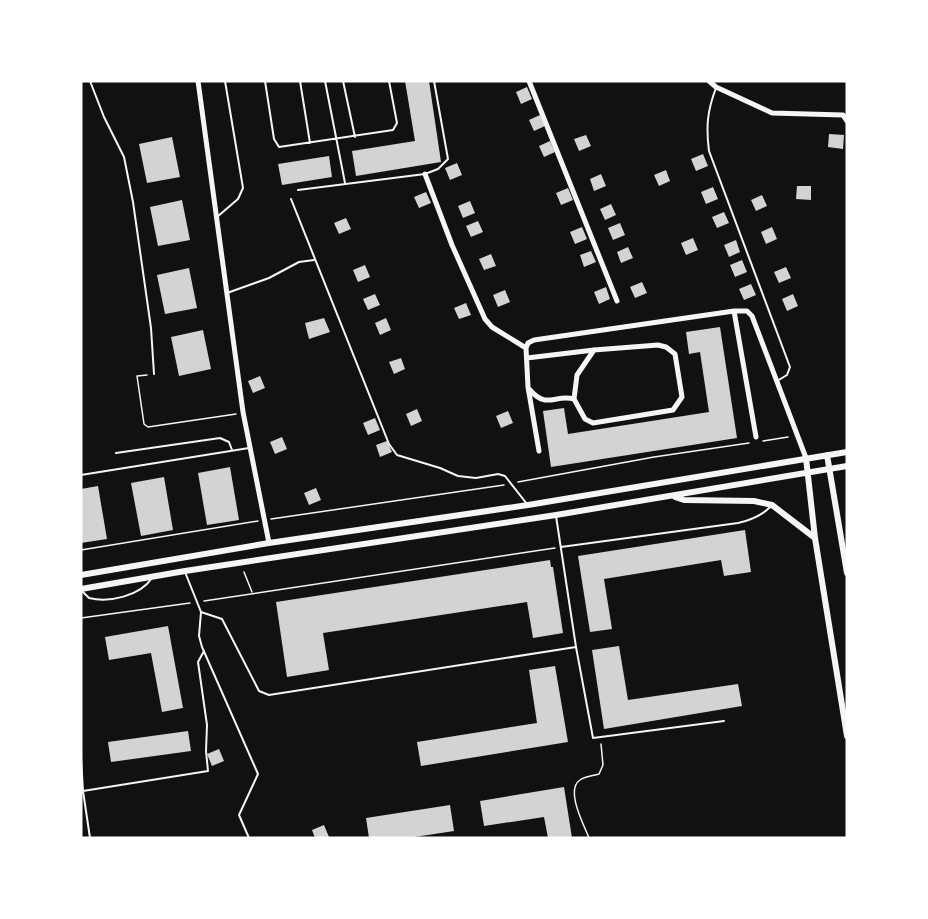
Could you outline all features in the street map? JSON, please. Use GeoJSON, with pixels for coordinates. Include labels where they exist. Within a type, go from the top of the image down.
{"type":"FeatureCollection","features":[{"type":"Feature","properties":{"kind":"street"},"geometry":{"type":"LineString","coordinates":[[198,81],[243,412],[269,543]]}},
{"type":"Feature","properties":{"kind":"street"},"geometry":{"type":"LineString","coordinates":[[529,81],[617,301]]}},
{"type":"Feature","properties":{"kind":"street"},"geometry":{"type":"LineString","coordinates":[[709,81],[716,87],[772,113],[843,115],[847,122]]}},
{"type":"Feature","properties":{"kind":"street"},"geometry":{"type":"LineString","coordinates":[[425,174],[452,245],[485,319],[492,327],[526,348]]}},
{"type":"Feature","properties":{"kind":"street"},"geometry":{"type":"LineString","coordinates":[[734,311],[754,440]]}},
{"type":"Feature","properties":{"kind":"street"},"geometry":{"type":"LineString","coordinates":[[539,451],[528,387],[526,348],[528,343],[534,340],[747,311],[752,316],[806,458],[815,538],[847,736]]}},
{"type":"Feature","properties":{"kind":"street"},"geometry":{"type":"LineString","coordinates":[[527,358],[594,350],[658,345],[666,347],[675,354],[682,398],[673,410],[593,423],[585,419],[574,399],[577,375],[594,350]]}},
{"type":"Feature","properties":{"kind":"street"},"geometry":{"type":"LineString","coordinates":[[528,387],[537,398],[546,402],[574,399]]}},
{"type":"Feature","properties":{"kind":"street"},"geometry":{"type":"LineString","coordinates":[[81,575],[847,452]]}},
{"type":"Feature","properties":{"kind":"street"},"geometry":{"type":"LineString","coordinates":[[827,454],[847,573]]}},
{"type":"Feature","properties":{"kind":"street"},"geometry":{"type":"LineString","coordinates":[[81,590],[153,576],[556,515],[847,466]]}},
{"type":"Feature","properties":{"kind":"street"},"geometry":{"type":"LineString","coordinates":[[671,496],[684,500],[754,501],[772,505],[815,538]]}},
{"type":"Feature","properties":{"kind":"lane"},"geometry":{"type":"LineString","coordinates":[[90,81],[104,117],[124,157],[151,328],[154,374]]}},
{"type":"Feature","properties":{"kind":"lane"},"geometry":{"type":"LineString","coordinates":[[217,217],[238,199],[243,188],[225,81]]}},
{"type":"Feature","properties":{"kind":"lane"},"geometry":{"type":"LineString","coordinates":[[265,81],[275,143],[279,147],[393,130],[397,123],[388,81]]}},
{"type":"Feature","properties":{"kind":"lane"},"geometry":{"type":"LineString","coordinates":[[300,81],[310,143]]}},
{"type":"Feature","properties":{"kind":"lane"},"geometry":{"type":"LineString","coordinates":[[325,81],[345,183]]}},
{"type":"Feature","properties":{"kind":"lane"},"geometry":{"type":"LineString","coordinates":[[343,81],[355,137]]}},
{"type":"Feature","properties":{"kind":"lane"},"geometry":{"type":"LineString","coordinates":[[298,190],[425,174],[438,169],[448,159],[434,81]]}},
{"type":"Feature","properties":{"kind":"lane"},"geometry":{"type":"LineString","coordinates":[[716,87],[708,109],[706,129],[709,151],[790,367],[787,375],[777,381]]}},
{"type":"Feature","properties":{"kind":"lane"},"geometry":{"type":"LineString","coordinates":[[291,199],[389,444],[397,455],[458,476],[476,478],[498,474],[505,476],[528,505]]}},
{"type":"Feature","properties":{"kind":"lane"},"geometry":{"type":"LineString","coordinates":[[227,292],[269,278],[299,262],[315,260]]}},
{"type":"Feature","properties":{"kind":"lane"},"geometry":{"type":"LineString","coordinates":[[116,453],[220,438],[229,442],[232,451]]}},
{"type":"Feature","properties":{"kind":"lane"},"geometry":{"type":"LineString","coordinates":[[81,475],[249,448]]}},
{"type":"Feature","properties":{"kind":"lane"},"geometry":{"type":"LineString","coordinates":[[561,547],[738,523],[752,520],[772,505]]}},
{"type":"Feature","properties":{"kind":"lane"},"geometry":{"type":"LineString","coordinates":[[556,515],[576,647],[593,738],[724,721]]}},
{"type":"Feature","properties":{"kind":"lane"},"geometry":{"type":"LineString","coordinates":[[185,571],[201,612],[199,636],[204,651],[258,774],[239,815],[249,838]]}},
{"type":"Feature","properties":{"kind":"lane"},"geometry":{"type":"LineString","coordinates":[[81,590],[89,598],[106,598],[135,593],[147,585],[153,576]]}},
{"type":"Feature","properties":{"kind":"lane"},"geometry":{"type":"LineString","coordinates":[[201,612],[222,619],[230,630],[260,692],[269,695],[576,647]]}},
{"type":"Feature","properties":{"kind":"lane"},"geometry":{"type":"LineString","coordinates":[[82,792],[208,771],[207,725],[198,662],[204,651]]}},
{"type":"Feature","properties":{"kind":"lane"},"geometry":{"type":"LineString","coordinates":[[81,758],[82,792],[90,838]]}},
{"type":"Feature","properties":{"kind":"path"},"geometry":{"type":"LineString","coordinates":[[154,374],[136,376],[144,424],[148,428],[243,412]]}},
{"type":"Feature","properties":{"kind":"path"},"geometry":{"type":"LineString","coordinates":[[764,441],[797,436]]}},
{"type":"Feature","properties":{"kind":"path"},"geometry":{"type":"LineString","coordinates":[[81,550],[512,483],[754,440]]}},
{"type":"Feature","properties":{"kind":"path"},"geometry":{"type":"LineString","coordinates":[[81,618],[561,547]]}},
{"type":"Feature","properties":{"kind":"path"},"geometry":{"type":"LineString","coordinates":[[240,562],[253,593]]}},
{"type":"Feature","properties":{"kind":"path"},"geometry":{"type":"LineString","coordinates":[[589,838],[575,802],[575,786],[579,780],[599,774],[603,765],[600,737]]}},
{"type":"Feature","properties":{"kind":"building"},"geometry":{"type":"Polygon","coordinates":[[[405,81],[429,81],[441,162],[356,176],[352,151],[415,141],[405,81]]]}},
{"type":"Feature","properties":{"kind":"building"},"geometry":{"type":"Polygon","coordinates":[[[527,87],[532,99],[521,104],[516,92],[527,87]]]}},
{"type":"Feature","properties":{"kind":"building"},"geometry":{"type":"Polygon","coordinates":[[[540,115],[545,126],[534,131],[529,120],[540,115]]]}},
{"type":"Feature","properties":{"kind":"building"},"geometry":{"type":"Polygon","coordinates":[[[829,134],[844,135],[843,149],[828,147],[829,134]]]}},
{"type":"Feature","properties":{"kind":"building"},"geometry":{"type":"Polygon","coordinates":[[[586,135],[591,146],[579,151],[574,139],[586,135]]]}},
{"type":"Feature","properties":{"kind":"building"},"geometry":{"type":"Polygon","coordinates":[[[172,137],[180,177],[147,183],[139,144],[172,137]]]}},
{"type":"Feature","properties":{"kind":"building"},"geometry":{"type":"Polygon","coordinates":[[[550,141],[555,152],[544,157],[539,146],[550,141]]]}},
{"type":"Feature","properties":{"kind":"building"},"geometry":{"type":"Polygon","coordinates":[[[703,154],[708,166],[696,171],[691,159],[703,154]]]}},
{"type":"Feature","properties":{"kind":"building"},"geometry":{"type":"Polygon","coordinates":[[[329,156],[332,177],[282,185],[278,164],[329,156]]]}},
{"type":"Feature","properties":{"kind":"building"},"geometry":{"type":"Polygon","coordinates":[[[457,163],[462,175],[450,180],[445,168],[457,163]]]}},
{"type":"Feature","properties":{"kind":"building"},"geometry":{"type":"Polygon","coordinates":[[[666,170],[670,181],[659,186],[654,175],[666,170]]]}},
{"type":"Feature","properties":{"kind":"building"},"geometry":{"type":"Polygon","coordinates":[[[601,174],[606,186],[594,191],[590,179],[601,174]]]}},
{"type":"Feature","properties":{"kind":"building"},"geometry":{"type":"Polygon","coordinates":[[[797,186],[811,186],[811,200],[796,199],[797,186]]]}},
{"type":"Feature","properties":{"kind":"building"},"geometry":{"type":"Polygon","coordinates":[[[713,187],[718,199],[706,204],[701,192],[713,187]]]}},
{"type":"Feature","properties":{"kind":"building"},"geometry":{"type":"Polygon","coordinates":[[[568,188],[573,200],[561,205],[556,193],[568,188]]]}},
{"type":"Feature","properties":{"kind":"building"},"geometry":{"type":"Polygon","coordinates":[[[426,192],[431,203],[419,208],[414,197],[426,192]]]}},
{"type":"Feature","properties":{"kind":"building"},"geometry":{"type":"Polygon","coordinates":[[[762,195],[767,206],[756,211],[751,200],[762,195]]]}},
{"type":"Feature","properties":{"kind":"building"},"geometry":{"type":"Polygon","coordinates":[[[182,200],[190,240],[158,246],[150,207],[182,200]]]}},
{"type":"Feature","properties":{"kind":"building"},"geometry":{"type":"Polygon","coordinates":[[[470,201],[475,213],[463,218],[458,206],[470,201]]]}},
{"type":"Feature","properties":{"kind":"building"},"geometry":{"type":"Polygon","coordinates":[[[611,204],[616,215],[605,220],[600,209],[611,204]]]}},
{"type":"Feature","properties":{"kind":"building"},"geometry":{"type":"Polygon","coordinates":[[[724,212],[729,223],[717,228],[712,217],[724,212]]]}},
{"type":"Feature","properties":{"kind":"building"},"geometry":{"type":"Polygon","coordinates":[[[346,218],[351,229],[339,234],[334,223],[346,218]]]}},
{"type":"Feature","properties":{"kind":"building"},"geometry":{"type":"Polygon","coordinates":[[[478,221],[483,232],[471,237],[466,226],[478,221]]]}},
{"type":"Feature","properties":{"kind":"building"},"geometry":{"type":"Polygon","coordinates":[[[620,223],[625,235],[613,240],[608,228],[620,223]]]}},
{"type":"Feature","properties":{"kind":"building"},"geometry":{"type":"Polygon","coordinates":[[[582,227],[587,239],[575,244],[570,232],[582,227]]]}},
{"type":"Feature","properties":{"kind":"building"},"geometry":{"type":"Polygon","coordinates":[[[772,227],[777,239],[766,244],[761,232],[772,227]]]}},
{"type":"Feature","properties":{"kind":"building"},"geometry":{"type":"Polygon","coordinates":[[[693,238],[698,250],[686,255],[681,243],[693,238]]]}},
{"type":"Feature","properties":{"kind":"building"},"geometry":{"type":"Polygon","coordinates":[[[736,240],[740,252],[729,257],[724,245],[736,240]]]}},
{"type":"Feature","properties":{"kind":"building"},"geometry":{"type":"Polygon","coordinates":[[[628,247],[633,258],[621,263],[617,252],[628,247]]]}},
{"type":"Feature","properties":{"kind":"building"},"geometry":{"type":"Polygon","coordinates":[[[591,251],[596,262],[584,267],[580,255],[591,251]]]}},
{"type":"Feature","properties":{"kind":"building"},"geometry":{"type":"Polygon","coordinates":[[[491,254],[496,266],[484,270],[479,259],[491,254]]]}},
{"type":"Feature","properties":{"kind":"building"},"geometry":{"type":"Polygon","coordinates":[[[742,260],[747,272],[735,277],[730,265],[742,260]]]}},
{"type":"Feature","properties":{"kind":"building"},"geometry":{"type":"Polygon","coordinates":[[[365,265],[370,277],[358,282],[353,270],[365,265]]]}},
{"type":"Feature","properties":{"kind":"building"},"geometry":{"type":"Polygon","coordinates":[[[786,267],[791,278],[779,283],[774,272],[786,267]]]}},
{"type":"Feature","properties":{"kind":"building"},"geometry":{"type":"Polygon","coordinates":[[[189,268],[197,308],[165,314],[157,275],[189,268]]]}},
{"type":"Feature","properties":{"kind":"building"},"geometry":{"type":"Polygon","coordinates":[[[642,282],[647,293],[635,298],[630,287],[642,282]]]}},
{"type":"Feature","properties":{"kind":"building"},"geometry":{"type":"Polygon","coordinates":[[[751,284],[756,295],[744,300],[739,289],[751,284]]]}},
{"type":"Feature","properties":{"kind":"building"},"geometry":{"type":"Polygon","coordinates":[[[606,287],[610,299],[599,304],[594,292],[606,287]]]}},
{"type":"Feature","properties":{"kind":"building"},"geometry":{"type":"Polygon","coordinates":[[[505,290],[510,302],[498,307],[493,295],[505,290]]]}},
{"type":"Feature","properties":{"kind":"building"},"geometry":{"type":"Polygon","coordinates":[[[375,294],[380,305],[368,310],[363,299],[375,294]]]}},
{"type":"Feature","properties":{"kind":"building"},"geometry":{"type":"Polygon","coordinates":[[[793,294],[798,306],[787,311],[782,299],[793,294]]]}},
{"type":"Feature","properties":{"kind":"building"},"geometry":{"type":"Polygon","coordinates":[[[466,303],[471,315],[459,319],[454,308],[466,303]]]}},
{"type":"Feature","properties":{"kind":"building"},"geometry":{"type":"Polygon","coordinates":[[[324,318],[330,332],[309,339],[305,323],[324,318]]]}},
{"type":"Feature","properties":{"kind":"building"},"geometry":{"type":"Polygon","coordinates":[[[386,318],[391,330],[380,335],[375,323],[386,318]]]}},
{"type":"Feature","properties":{"kind":"building"},"geometry":{"type":"Polygon","coordinates":[[[720,327],[737,438],[551,467],[543,411],[564,408],[568,434],[709,412],[700,352],[689,354],[686,332],[720,327]]]}},
{"type":"Feature","properties":{"kind":"building"},"geometry":{"type":"Polygon","coordinates":[[[203,330],[211,369],[179,376],[171,337],[203,330]]]}},
{"type":"Feature","properties":{"kind":"building"},"geometry":{"type":"Polygon","coordinates":[[[401,358],[405,369],[394,374],[389,362],[401,358]]]}},
{"type":"Feature","properties":{"kind":"building"},"geometry":{"type":"Polygon","coordinates":[[[260,376],[265,388],[253,393],[248,381],[260,376]]]}},
{"type":"Feature","properties":{"kind":"building"},"geometry":{"type":"Polygon","coordinates":[[[417,409],[422,421],[411,426],[406,414],[417,409]]]}},
{"type":"Feature","properties":{"kind":"building"},"geometry":{"type":"Polygon","coordinates":[[[508,411],[513,423],[501,428],[496,416],[508,411]]]}},
{"type":"Feature","properties":{"kind":"building"},"geometry":{"type":"Polygon","coordinates":[[[375,418],[380,430],[368,435],[363,423],[375,418]]]}},
{"type":"Feature","properties":{"kind":"building"},"geometry":{"type":"Polygon","coordinates":[[[282,437],[287,449],[275,454],[270,442],[282,437]]]}},
{"type":"Feature","properties":{"kind":"building"},"geometry":{"type":"Polygon","coordinates":[[[387,441],[392,452],[380,457],[376,445],[387,441]]]}},
{"type":"Feature","properties":{"kind":"building"},"geometry":{"type":"Polygon","coordinates":[[[230,467],[239,520],[207,525],[198,473],[230,467]]]}},
{"type":"Feature","properties":{"kind":"building"},"geometry":{"type":"Polygon","coordinates":[[[164,477],[173,530],[141,536],[131,483],[164,477]]]}},
{"type":"Feature","properties":{"kind":"building"},"geometry":{"type":"Polygon","coordinates":[[[98,486],[107,539],[81,543],[81,489],[98,486]]]}},
{"type":"Feature","properties":{"kind":"building"},"geometry":{"type":"Polygon","coordinates":[[[316,488],[321,500],[309,505],[304,493],[316,488]]]}},
{"type":"Feature","properties":{"kind":"building"},"geometry":{"type":"Polygon","coordinates":[[[745,530],[751,572],[724,576],[721,560],[604,579],[612,629],[590,632],[578,556],[745,530]]]}},
{"type":"Feature","properties":{"kind":"building"},"geometry":{"type":"Polygon","coordinates":[[[550,560],[563,633],[533,638],[527,602],[323,633],[329,670],[287,677],[276,602],[550,560]]]}},
{"type":"Feature","properties":{"kind":"building"},"geometry":{"type":"Polygon","coordinates":[[[168,626],[183,708],[162,712],[151,653],[109,660],[105,637],[168,626]]]}},
{"type":"Feature","properties":{"kind":"building"},"geometry":{"type":"Polygon","coordinates":[[[619,646],[628,700],[738,684],[742,706],[604,729],[592,650],[619,646]]]}},
{"type":"Feature","properties":{"kind":"building"},"geometry":{"type":"Polygon","coordinates":[[[555,666],[568,742],[421,766],[417,742],[537,723],[529,670],[555,666]]]}},
{"type":"Feature","properties":{"kind":"building"},"geometry":{"type":"Polygon","coordinates":[[[188,731],[191,751],[111,762],[108,742],[188,731]]]}},
{"type":"Feature","properties":{"kind":"building"},"geometry":{"type":"Polygon","coordinates":[[[219,749],[224,761],[212,766],[207,754],[219,749]]]}},
{"type":"Feature","properties":{"kind":"building"},"geometry":{"type":"Polygon","coordinates":[[[564,787],[572,838],[548,838],[544,817],[484,826],[480,801],[564,787]]]}},
{"type":"Feature","properties":{"kind":"building"},"geometry":{"type":"Polygon","coordinates":[[[450,805],[454,831],[408,838],[369,838],[366,818],[450,805]]]}},
{"type":"Feature","properties":{"kind":"building"},"geometry":{"type":"Polygon","coordinates":[[[324,825],[329,837],[315,838],[312,830],[324,825]]]}}]}
